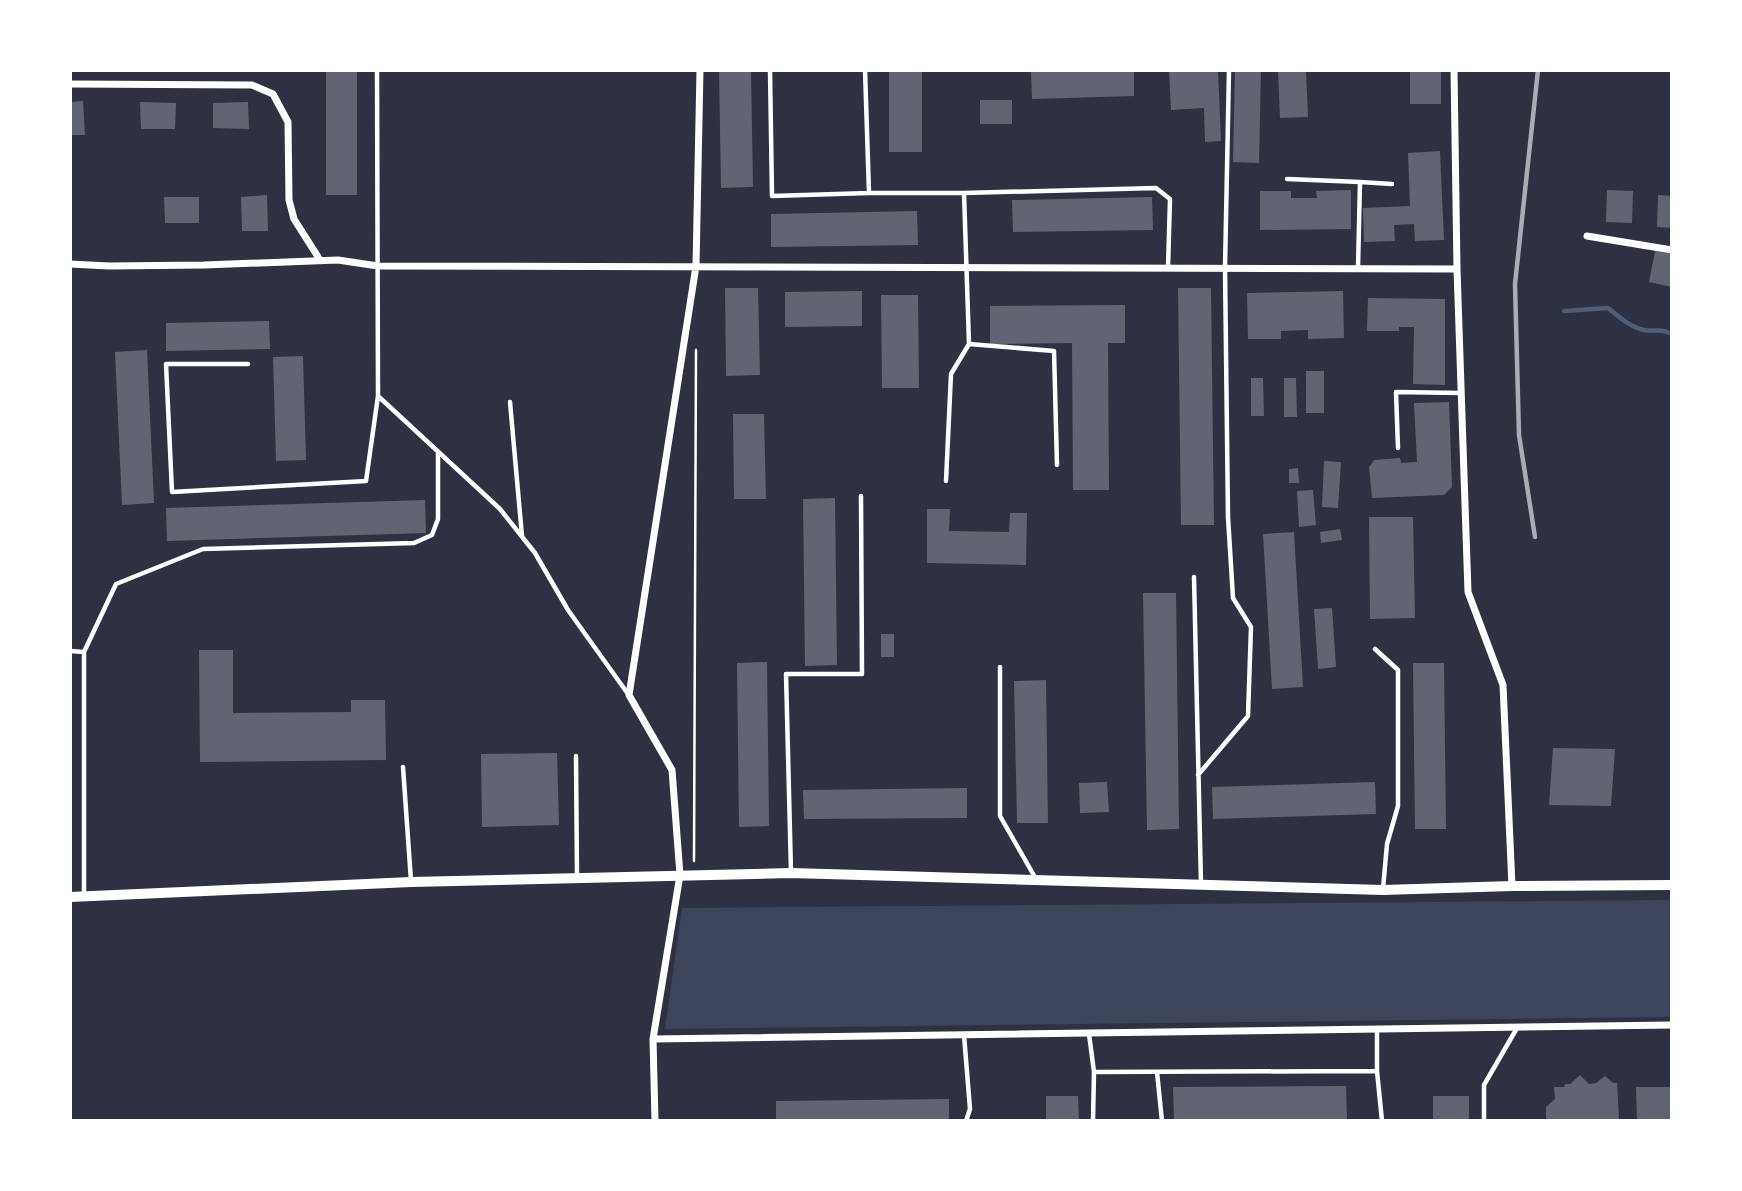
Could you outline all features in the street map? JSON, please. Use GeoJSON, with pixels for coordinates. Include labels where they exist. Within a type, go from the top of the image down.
{"type":"FeatureCollection","features":[{"type":"Feature","properties":{"kind":"street"},"geometry":{"type":"LineString","coordinates":[[655,1121],[653,1039],[680,876],[672,770],[629,695],[696,266],[700,70]]}},
{"type":"Feature","properties":{"kind":"street"},"geometry":{"type":"LineString","coordinates":[[1454,70],[1457,269],[1468,592],[1503,685],[1512,886]]}},
{"type":"Feature","properties":{"kind":"street"},"geometry":{"type":"LineString","coordinates":[[70,84],[252,85],[273,94],[288,122],[289,200],[294,219],[320,261]]}},
{"type":"Feature","properties":{"kind":"street"},"geometry":{"type":"LineString","coordinates":[[1587,236],[1672,250]]}},
{"type":"Feature","properties":{"kind":"street"},"geometry":{"type":"LineString","coordinates":[[70,264],[123,266],[338,260],[378,266],[1457,269]]}},
{"type":"Feature","properties":{"kind":"street"},"geometry":{"type":"LineString","coordinates":[[70,897],[411,881],[791,873],[1383,890],[1512,886],[1672,886]]}},
{"type":"Feature","properties":{"kind":"street"},"geometry":{"type":"LineString","coordinates":[[653,1039],[1672,1025]]}},
{"type":"Feature","properties":{"kind":"lane"},"geometry":{"type":"LineString","coordinates":[[248,364],[166,364],[172,492],[366,481],[378,396],[377,70]]}},
{"type":"Feature","properties":{"kind":"lane"},"geometry":{"type":"LineString","coordinates":[[770,70],[772,196],[1156,188],[1170,199],[1168,268]]}},
{"type":"Feature","properties":{"kind":"lane"},"geometry":{"type":"LineString","coordinates":[[865,70],[869,193]]}},
{"type":"Feature","properties":{"kind":"lane"},"geometry":{"type":"LineString","coordinates":[[1198,775],[1248,716],[1251,627],[1233,598],[1228,517],[1225,268],[1229,70]]}},
{"type":"Feature","properties":{"kind":"lane"},"geometry":{"type":"LineString","coordinates":[[1287,179],[1392,184]]}},
{"type":"Feature","properties":{"kind":"lane"},"geometry":{"type":"LineString","coordinates":[[1358,268],[1360,182]]}},
{"type":"Feature","properties":{"kind":"lane"},"geometry":{"type":"LineString","coordinates":[[946,481],[951,374],[969,344],[964,193]]}},
{"type":"Feature","properties":{"kind":"lane"},"geometry":{"type":"LineString","coordinates":[[969,344],[1054,351],[1057,465]]}},
{"type":"Feature","properties":{"kind":"lane"},"geometry":{"type":"LineString","coordinates":[[1398,449],[1396,392],[1461,393]]}},
{"type":"Feature","properties":{"kind":"lane"},"geometry":{"type":"LineString","coordinates":[[378,396],[500,509],[535,553],[568,610],[629,695]]}},
{"type":"Feature","properties":{"kind":"lane"},"geometry":{"type":"LineString","coordinates":[[510,402],[522,537]]}},
{"type":"Feature","properties":{"kind":"lane"},"geometry":{"type":"LineString","coordinates":[[85,896],[84,652],[116,584],[203,549],[414,543],[432,535],[438,519],[438,451]]}},
{"type":"Feature","properties":{"kind":"lane"},"geometry":{"type":"LineString","coordinates":[[791,873],[786,674],[862,674],[861,496]]}},
{"type":"Feature","properties":{"kind":"lane"},"geometry":{"type":"LineString","coordinates":[[1194,577],[1201,885]]}},
{"type":"Feature","properties":{"kind":"lane"},"geometry":{"type":"LineString","coordinates":[[1375,649],[1398,670],[1398,806],[1387,844],[1383,890]]}},
{"type":"Feature","properties":{"kind":"lane"},"geometry":{"type":"LineString","coordinates":[[70,651],[84,652]]}},
{"type":"Feature","properties":{"kind":"lane"},"geometry":{"type":"LineString","coordinates":[[1000,667],[1000,816],[1036,880]]}},
{"type":"Feature","properties":{"kind":"lane"},"geometry":{"type":"LineString","coordinates":[[576,756],[577,876]]}},
{"type":"Feature","properties":{"kind":"lane"},"geometry":{"type":"LineString","coordinates":[[403,767],[411,881]]}},
{"type":"Feature","properties":{"kind":"lane"},"geometry":{"type":"LineString","coordinates":[[1484,1121],[1484,1085],[1517,1027]]}},
{"type":"Feature","properties":{"kind":"lane"},"geometry":{"type":"LineString","coordinates":[[1377,1029],[1377,1071],[1382,1121]]}},
{"type":"Feature","properties":{"kind":"lane"},"geometry":{"type":"LineString","coordinates":[[1089,1033],[1094,1072],[1093,1121]]}},
{"type":"Feature","properties":{"kind":"lane"},"geometry":{"type":"LineString","coordinates":[[964,1035],[970,1109],[967,1121]]}},
{"type":"Feature","properties":{"kind":"lane"},"geometry":{"type":"LineString","coordinates":[[1094,1072],[1377,1071]]}},
{"type":"Feature","properties":{"kind":"lane"},"geometry":{"type":"LineString","coordinates":[[1157,1072],[1162,1121]]}},
{"type":"Feature","properties":{"kind":"path"},"geometry":{"type":"LineString","coordinates":[[694,875],[696,349]]}},
{"type":"Feature","properties":{"kind":"shaded area"},"geometry":{"type":"Polygon","coordinates":[[[1672,900],[1672,1017],[665,1029],[682,908],[1672,900]]]}},
{"type":"Feature","properties":{"kind":"building"},"geometry":{"type":"Polygon","coordinates":[[[326,70],[357,70],[357,195],[326,195],[326,70]]]}},
{"type":"Feature","properties":{"kind":"building"},"geometry":{"type":"Polygon","coordinates":[[[719,70],[751,70],[753,187],[721,188],[719,70]]]}},
{"type":"Feature","properties":{"kind":"building"},"geometry":{"type":"Polygon","coordinates":[[[889,70],[922,70],[922,152],[889,152],[889,70]]]}},
{"type":"Feature","properties":{"kind":"building"},"geometry":{"type":"Polygon","coordinates":[[[1031,70],[1134,70],[1134,96],[1032,99],[1031,70]]]}},
{"type":"Feature","properties":{"kind":"building"},"geometry":{"type":"Polygon","coordinates":[[[1169,70],[1218,70],[1221,141],[1205,142],[1204,108],[1171,110],[1169,70]]]}},
{"type":"Feature","properties":{"kind":"building"},"geometry":{"type":"Polygon","coordinates":[[[1235,70],[1261,70],[1259,163],[1233,162],[1235,70]]]}},
{"type":"Feature","properties":{"kind":"building"},"geometry":{"type":"Polygon","coordinates":[[[1278,70],[1306,70],[1308,117],[1280,118],[1278,70]]]}},
{"type":"Feature","properties":{"kind":"building"},"geometry":{"type":"Polygon","coordinates":[[[1410,70],[1441,70],[1441,104],[1410,104],[1410,70]]]}},
{"type":"Feature","properties":{"kind":"building"},"geometry":{"type":"Polygon","coordinates":[[[980,100],[1012,100],[1012,124],[980,124],[980,100]]]}},
{"type":"Feature","properties":{"kind":"building"},"geometry":{"type":"Polygon","coordinates":[[[83,101],[85,135],[70,135],[70,102],[83,101]]]}},
{"type":"Feature","properties":{"kind":"building"},"geometry":{"type":"Polygon","coordinates":[[[140,102],[176,103],[175,129],[141,129],[140,102]]]}},
{"type":"Feature","properties":{"kind":"building"},"geometry":{"type":"Polygon","coordinates":[[[248,102],[249,129],[213,128],[213,103],[248,102]]]}},
{"type":"Feature","properties":{"kind":"building"},"geometry":{"type":"Polygon","coordinates":[[[1440,151],[1444,240],[1415,241],[1414,224],[1394,225],[1395,241],[1364,242],[1363,208],[1410,206],[1408,153],[1440,151]]]}},
{"type":"Feature","properties":{"kind":"building"},"geometry":{"type":"Polygon","coordinates":[[[1351,190],[1351,229],[1260,230],[1260,191],[1291,191],[1291,198],[1317,198],[1316,191],[1351,190]]]}},
{"type":"Feature","properties":{"kind":"building"},"geometry":{"type":"Polygon","coordinates":[[[1607,190],[1633,191],[1632,223],[1606,222],[1607,190]]]}},
{"type":"Feature","properties":{"kind":"building"},"geometry":{"type":"Polygon","coordinates":[[[267,195],[268,231],[242,231],[241,197],[267,195]]]}},
{"type":"Feature","properties":{"kind":"building"},"geometry":{"type":"Polygon","coordinates":[[[1658,195],[1672,196],[1672,228],[1657,227],[1658,195]]]}},
{"type":"Feature","properties":{"kind":"building"},"geometry":{"type":"Polygon","coordinates":[[[164,197],[199,197],[199,223],[165,223],[164,197]]]}},
{"type":"Feature","properties":{"kind":"building"},"geometry":{"type":"Polygon","coordinates":[[[1152,197],[1153,230],[1013,232],[1012,200],[1152,197]]]}},
{"type":"Feature","properties":{"kind":"building"},"geometry":{"type":"Polygon","coordinates":[[[917,211],[918,245],[771,247],[771,214],[917,211]]]}},
{"type":"Feature","properties":{"kind":"building"},"geometry":{"type":"Polygon","coordinates":[[[1655,251],[1672,254],[1672,287],[1649,282],[1655,251]]]}},
{"type":"Feature","properties":{"kind":"building"},"geometry":{"type":"Polygon","coordinates":[[[725,288],[758,288],[760,375],[726,376],[725,288]]]}},
{"type":"Feature","properties":{"kind":"building"},"geometry":{"type":"Polygon","coordinates":[[[1178,288],[1211,288],[1214,525],[1181,525],[1178,288]]]}},
{"type":"Feature","properties":{"kind":"building"},"geometry":{"type":"Polygon","coordinates":[[[862,291],[862,326],[785,327],[785,292],[862,291]]]}},
{"type":"Feature","properties":{"kind":"building"},"geometry":{"type":"Polygon","coordinates":[[[1343,291],[1344,338],[1308,339],[1308,330],[1281,331],[1281,339],[1248,339],[1247,293],[1343,291]]]}},
{"type":"Feature","properties":{"kind":"building"},"geometry":{"type":"Polygon","coordinates":[[[881,295],[918,295],[919,388],[882,388],[881,295]]]}},
{"type":"Feature","properties":{"kind":"building"},"geometry":{"type":"Polygon","coordinates":[[[1368,298],[1445,299],[1445,385],[1413,384],[1414,327],[1399,327],[1399,331],[1367,331],[1368,298]]]}},
{"type":"Feature","properties":{"kind":"building"},"geometry":{"type":"Polygon","coordinates":[[[1125,305],[1125,343],[1108,343],[1109,490],[1073,490],[1072,343],[990,344],[990,306],[1125,305]]]}},
{"type":"Feature","properties":{"kind":"building"},"geometry":{"type":"Polygon","coordinates":[[[269,321],[270,349],[166,351],[166,323],[269,321]]]}},
{"type":"Feature","properties":{"kind":"building"},"geometry":{"type":"Polygon","coordinates":[[[147,350],[154,503],[122,505],[115,352],[147,350]]]}},
{"type":"Feature","properties":{"kind":"building"},"geometry":{"type":"Polygon","coordinates":[[[303,356],[306,460],[276,461],[273,357],[303,356]]]}},
{"type":"Feature","properties":{"kind":"building"},"geometry":{"type":"Polygon","coordinates":[[[1306,371],[1324,371],[1324,413],[1306,413],[1306,371]]]}},
{"type":"Feature","properties":{"kind":"building"},"geometry":{"type":"Polygon","coordinates":[[[1251,378],[1263,378],[1264,416],[1251,416],[1251,378]]]}},
{"type":"Feature","properties":{"kind":"building"},"geometry":{"type":"Polygon","coordinates":[[[1284,378],[1296,378],[1297,417],[1284,417],[1284,378]]]}},
{"type":"Feature","properties":{"kind":"building"},"geometry":{"type":"Polygon","coordinates":[[[1449,402],[1452,487],[1444,495],[1372,498],[1369,467],[1374,460],[1400,458],[1401,463],[1417,462],[1414,403],[1449,402]]]}},
{"type":"Feature","properties":{"kind":"building"},"geometry":{"type":"Polygon","coordinates":[[[733,414],[764,414],[766,499],[734,499],[733,414]]]}},
{"type":"Feature","properties":{"kind":"building"},"geometry":{"type":"Polygon","coordinates":[[[1324,461],[1341,462],[1338,508],[1322,507],[1324,461]]]}},
{"type":"Feature","properties":{"kind":"building"},"geometry":{"type":"Polygon","coordinates":[[[1298,468],[1299,483],[1289,483],[1289,469],[1298,468]]]}},
{"type":"Feature","properties":{"kind":"building"},"geometry":{"type":"Polygon","coordinates":[[[1313,490],[1316,525],[1299,527],[1297,491],[1313,490]]]}},
{"type":"Feature","properties":{"kind":"building"},"geometry":{"type":"Polygon","coordinates":[[[835,498],[837,665],[805,666],[803,499],[835,498]]]}},
{"type":"Feature","properties":{"kind":"building"},"geometry":{"type":"Polygon","coordinates":[[[425,500],[426,533],[167,541],[166,508],[425,500]]]}},
{"type":"Feature","properties":{"kind":"building"},"geometry":{"type":"Polygon","coordinates":[[[927,509],[950,509],[949,531],[1009,532],[1010,513],[1027,513],[1026,565],[927,563],[927,509]]]}},
{"type":"Feature","properties":{"kind":"building"},"geometry":{"type":"Polygon","coordinates":[[[1369,517],[1413,517],[1415,618],[1370,619],[1369,517]]]}},
{"type":"Feature","properties":{"kind":"building"},"geometry":{"type":"Polygon","coordinates":[[[1340,529],[1342,540],[1321,543],[1320,532],[1340,529]]]}},
{"type":"Feature","properties":{"kind":"building"},"geometry":{"type":"Polygon","coordinates":[[[1294,532],[1303,687],[1272,689],[1263,534],[1294,532]]]}},
{"type":"Feature","properties":{"kind":"building"},"geometry":{"type":"Polygon","coordinates":[[[1143,593],[1176,593],[1179,829],[1147,830],[1143,593]]]}},
{"type":"Feature","properties":{"kind":"building"},"geometry":{"type":"Polygon","coordinates":[[[1332,608],[1336,667],[1318,669],[1314,609],[1332,608]]]}},
{"type":"Feature","properties":{"kind":"building"},"geometry":{"type":"Polygon","coordinates":[[[881,634],[894,634],[894,657],[881,657],[881,634]]]}},
{"type":"Feature","properties":{"kind":"building"},"geometry":{"type":"Polygon","coordinates":[[[199,650],[233,650],[233,713],[351,712],[351,700],[385,700],[386,760],[200,762],[199,650]]]}},
{"type":"Feature","properties":{"kind":"building"},"geometry":{"type":"Polygon","coordinates":[[[767,662],[769,826],[739,827],[737,663],[767,662]]]}},
{"type":"Feature","properties":{"kind":"building"},"geometry":{"type":"Polygon","coordinates":[[[1413,663],[1444,663],[1446,829],[1415,829],[1413,663]]]}},
{"type":"Feature","properties":{"kind":"building"},"geometry":{"type":"Polygon","coordinates":[[[1046,680],[1048,823],[1017,823],[1014,681],[1046,680]]]}},
{"type":"Feature","properties":{"kind":"building"},"geometry":{"type":"Polygon","coordinates":[[[1553,748],[1615,749],[1611,806],[1549,805],[1553,748]]]}},
{"type":"Feature","properties":{"kind":"building"},"geometry":{"type":"Polygon","coordinates":[[[557,753],[559,825],[482,827],[481,754],[557,753]]]}},
{"type":"Feature","properties":{"kind":"building"},"geometry":{"type":"Polygon","coordinates":[[[1107,782],[1109,812],[1080,813],[1079,783],[1107,782]]]}},
{"type":"Feature","properties":{"kind":"building"},"geometry":{"type":"Polygon","coordinates":[[[1375,782],[1376,814],[1213,819],[1212,787],[1375,782]]]}},
{"type":"Feature","properties":{"kind":"building"},"geometry":{"type":"Polygon","coordinates":[[[967,788],[967,818],[804,819],[803,790],[967,788]]]}},
{"type":"Feature","properties":{"kind":"building"},"geometry":{"type":"Polygon","coordinates":[[[1580,1075],[1589,1084],[1596,1083],[1605,1076],[1617,1083],[1619,1119],[1546,1121],[1546,1107],[1555,1099],[1554,1087],[1564,1087],[1580,1075]]]}},
{"type":"Feature","properties":{"kind":"building"},"geometry":{"type":"Polygon","coordinates":[[[1346,1086],[1347,1119],[1174,1120],[1173,1087],[1346,1086]]]}},
{"type":"Feature","properties":{"kind":"building"},"geometry":{"type":"Polygon","coordinates":[[[1636,1087],[1672,1087],[1672,1121],[1637,1121],[1636,1087]]]}},
{"type":"Feature","properties":{"kind":"building"},"geometry":{"type":"Polygon","coordinates":[[[1046,1096],[1078,1096],[1079,1121],[1046,1121],[1046,1096]]]}},
{"type":"Feature","properties":{"kind":"building"},"geometry":{"type":"Polygon","coordinates":[[[1433,1096],[1469,1096],[1469,1121],[1433,1121],[1433,1096]]]}},
{"type":"Feature","properties":{"kind":"building"},"geometry":{"type":"Polygon","coordinates":[[[949,1099],[949,1121],[776,1121],[776,1101],[949,1099]]]}},
{"type":"Feature","properties":{"kind":"waterway"},"geometry":{"type":"LineString","coordinates":[[1564,311],[1608,308],[1639,329],[1672,334]]}},
{"type":"Feature","properties":{"kind":"railway"},"geometry":{"type":"LineString","coordinates":[[1535,537],[1519,435],[1515,284],[1538,70]]}}]}
